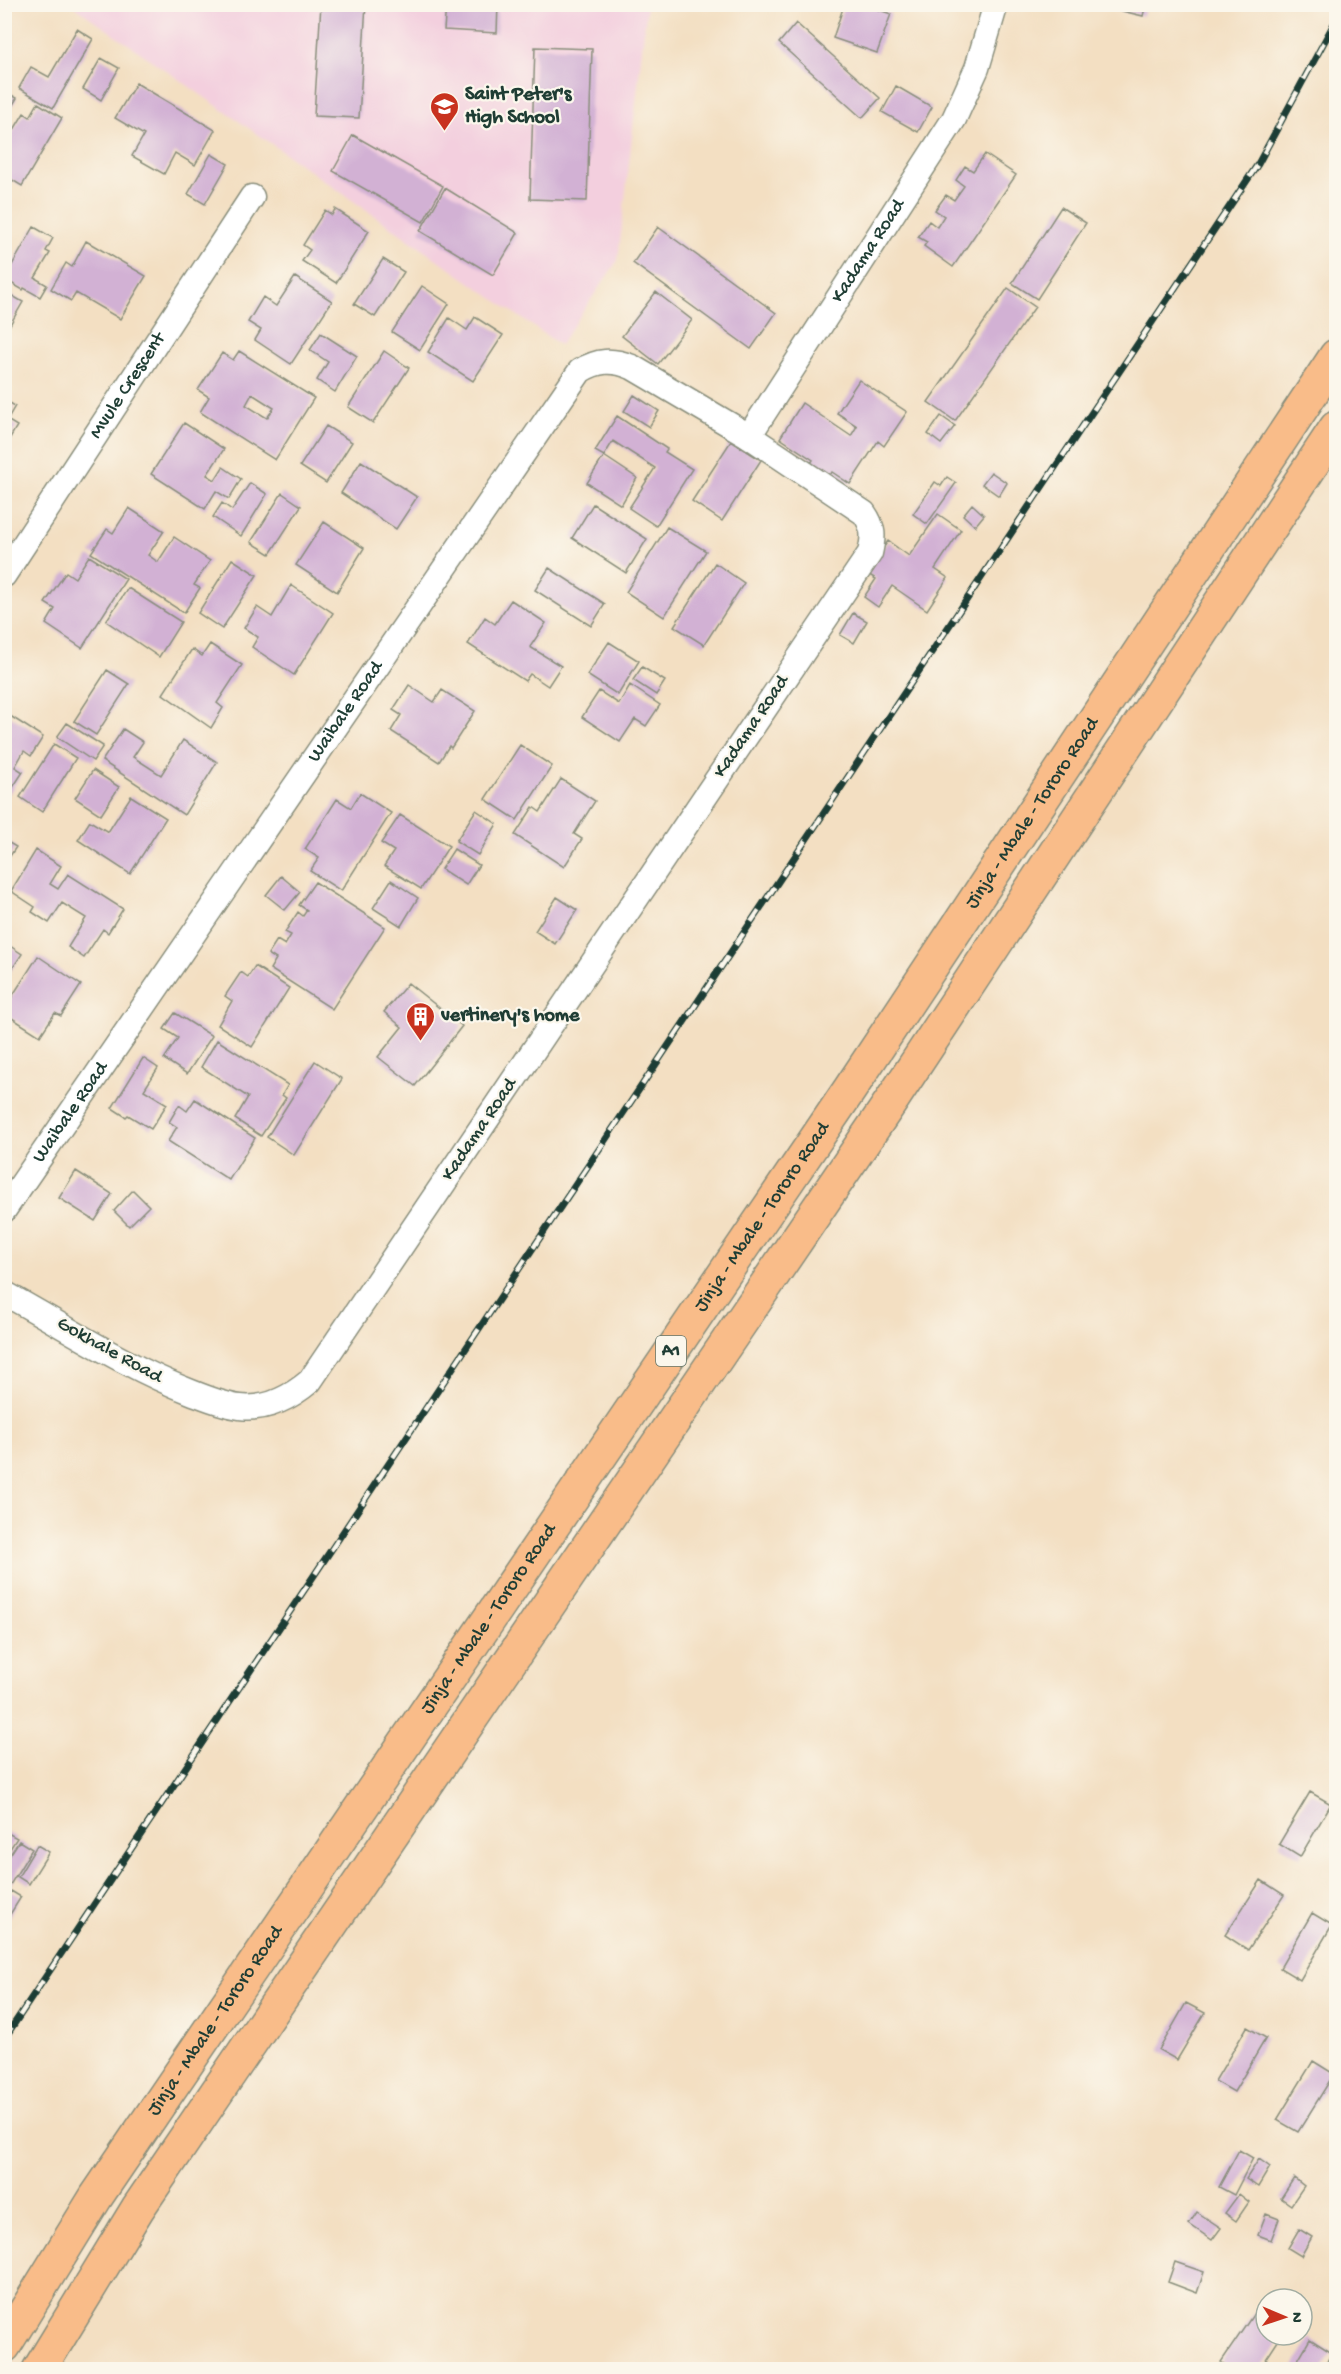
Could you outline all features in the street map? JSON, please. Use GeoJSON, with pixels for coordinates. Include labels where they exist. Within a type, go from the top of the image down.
{"type":"FeatureCollection","features":[{"type":"Feature","properties":{"kind":"highway","name":"Jinja - Mbale - Tororo Road"},"geometry":{"type":"LineString","coordinates":[[4,2346],[96,2197],[850,1089],[1336,356]]}},
{"type":"Feature","properties":{"kind":"highway","name":"Jinja - Mbale - Tororo Road"},"geometry":{"type":"LineString","coordinates":[[39,2370],[138,2208],[892,1100],[1336,428]]}},
{"type":"Feature","properties":{"kind":"street","name":"Kadama Road"},"geometry":{"type":"LineString","coordinates":[[216,1402],[240,1407],[269,1406],[294,1395],[310,1381],[870,553],[873,529],[864,513],[749,436],[954,119],[977,68],[996,4]]}},
{"type":"Feature","properties":{"kind":"street","name":"Mvule Crescent"},"geometry":{"type":"LineString","coordinates":[[4,575],[252,197]]}},
{"type":"Feature","properties":{"kind":"street","name":"Waibale Road"},"geometry":{"type":"LineString","coordinates":[[4,1210],[580,371],[594,363],[618,362],[632,367],[749,436]]}},
{"type":"Feature","properties":{"kind":"street","name":"Gokhale Road"},"geometry":{"type":"LineString","coordinates":[[4,1293],[158,1379],[216,1402]]}},
{"type":"Feature","properties":{"kind":"shaded area","name":"Saint Peter's High School"},"geometry":{"type":"Polygon","coordinates":[[[72,5],[647,5],[618,260],[560,345],[72,5]]]}},
{"type":"Feature","properties":{"kind":"building"},"geometry":{"type":"Polygon","coordinates":[[[321,4],[366,4],[359,118],[314,116],[321,4]]]}},
{"type":"Feature","properties":{"kind":"building"},"geometry":{"type":"Polygon","coordinates":[[[446,4],[498,4],[497,33],[444,30],[446,4]]]}},
{"type":"Feature","properties":{"kind":"building"},"geometry":{"type":"Polygon","coordinates":[[[1093,4],[1146,4],[1143,16],[1093,4]]]}},
{"type":"Feature","properties":{"kind":"building"},"geometry":{"type":"Polygon","coordinates":[[[844,5],[865,5],[891,14],[877,53],[833,38],[844,5]]]}},
{"type":"Feature","properties":{"kind":"building"},"geometry":{"type":"Polygon","coordinates":[[[796,23],[880,98],[862,118],[779,43],[796,23]]]}},
{"type":"Feature","properties":{"kind":"building"},"geometry":{"type":"Polygon","coordinates":[[[77,29],[93,39],[53,108],[19,88],[31,67],[49,77],[77,29]]]}},
{"type":"Feature","properties":{"kind":"building"},"geometry":{"type":"Polygon","coordinates":[[[535,47],[592,49],[587,201],[530,199],[535,47]]]}},
{"type":"Feature","properties":{"kind":"building"},"geometry":{"type":"Polygon","coordinates":[[[101,58],[119,68],[101,100],[83,89],[101,58]]]}},
{"type":"Feature","properties":{"kind":"building"},"geometry":{"type":"Polygon","coordinates":[[[136,83],[215,130],[195,165],[175,153],[164,174],[132,156],[144,135],[115,118],[136,83]]]}},
{"type":"Feature","properties":{"kind":"building"},"geometry":{"type":"Polygon","coordinates":[[[896,86],[932,107],[918,132],[882,112],[896,86]]]}},
{"type":"Feature","properties":{"kind":"building"},"geometry":{"type":"Polygon","coordinates":[[[4,91],[17,98],[4,119],[4,91]]]}},
{"type":"Feature","properties":{"kind":"building"},"geometry":{"type":"Polygon","coordinates":[[[38,103],[62,118],[22,186],[4,175],[4,130],[12,133],[24,113],[30,117],[38,103]]]}},
{"type":"Feature","properties":{"kind":"building"},"geometry":{"type":"Polygon","coordinates":[[[353,135],[443,186],[423,222],[333,171],[353,135]]]}},
{"type":"Feature","properties":{"kind":"building"},"geometry":{"type":"Polygon","coordinates":[[[211,154],[228,164],[205,204],[188,194],[211,154]]]}},
{"type":"Feature","properties":{"kind":"building"},"geometry":{"type":"Polygon","coordinates":[[[985,154],[1016,175],[953,267],[924,246],[927,242],[918,237],[929,221],[937,227],[944,216],[935,210],[946,195],[954,200],[964,186],[956,180],[965,166],[973,171],[985,154]]]}},
{"type":"Feature","properties":{"kind":"building"},"geometry":{"type":"Polygon","coordinates":[[[445,188],[518,233],[493,275],[420,231],[445,188]]]}},
{"type":"Feature","properties":{"kind":"building"},"geometry":{"type":"Polygon","coordinates":[[[1061,207],[1086,223],[1037,299],[1012,283],[1061,207]]]}},
{"type":"Feature","properties":{"kind":"building"},"geometry":{"type":"Polygon","coordinates":[[[335,209],[369,231],[336,283],[302,261],[310,250],[303,245],[325,210],[332,215],[335,209]]]}},
{"type":"Feature","properties":{"kind":"building"},"geometry":{"type":"Polygon","coordinates":[[[34,227],[53,238],[46,251],[50,253],[35,278],[47,285],[40,297],[4,279],[34,227]]]}},
{"type":"Feature","properties":{"kind":"building"},"geometry":{"type":"Polygon","coordinates":[[[658,227],[776,313],[751,349],[633,263],[658,227]]]}},
{"type":"Feature","properties":{"kind":"building"},"geometry":{"type":"Polygon","coordinates":[[[86,241],[146,276],[120,319],[76,293],[71,301],[51,289],[66,263],[72,267],[86,241]]]}},
{"type":"Feature","properties":{"kind":"building"},"geometry":{"type":"Polygon","coordinates":[[[383,259],[404,272],[375,317],[354,304],[383,259]]]}},
{"type":"Feature","properties":{"kind":"building"},"geometry":{"type":"Polygon","coordinates":[[[295,277],[332,301],[291,364],[255,340],[261,330],[248,322],[263,297],[276,306],[295,277]]]}},
{"type":"Feature","properties":{"kind":"building"},"geometry":{"type":"Polygon","coordinates":[[[422,286],[449,304],[420,350],[392,332],[422,286]]]}},
{"type":"Feature","properties":{"kind":"building"},"geometry":{"type":"Polygon","coordinates":[[[1008,288],[1035,307],[955,421],[928,402],[1008,288]]]}},
{"type":"Feature","properties":{"kind":"building"},"geometry":{"type":"Polygon","coordinates":[[[4,291],[23,302],[8,328],[4,326],[4,291]]]}},
{"type":"Feature","properties":{"kind":"building"},"geometry":{"type":"Polygon","coordinates":[[[656,292],[692,320],[658,364],[622,336],[656,292]]]}},
{"type":"Feature","properties":{"kind":"building"},"geometry":{"type":"Polygon","coordinates":[[[475,317],[503,335],[473,381],[428,352],[449,318],[467,330],[475,317]]]}},
{"type":"Feature","properties":{"kind":"building"},"geometry":{"type":"Polygon","coordinates":[[[321,333],[357,356],[335,392],[317,380],[328,362],[310,350],[321,333]]]}},
{"type":"Feature","properties":{"kind":"building"},"geometry":{"type":"Polygon","coordinates":[[[239,351],[314,398],[275,460],[200,412],[209,397],[198,390],[222,353],[233,360],[239,351]],[[252,394],[246,405],[267,418],[274,408],[252,394]]]}},
{"type":"Feature","properties":{"kind":"building"},"geometry":{"type":"Polygon","coordinates":[[[384,351],[409,368],[373,423],[348,407],[384,351]]]}},
{"type":"Feature","properties":{"kind":"building"},"geometry":{"type":"Polygon","coordinates":[[[859,380],[907,412],[884,446],[878,441],[850,484],[832,472],[828,479],[808,467],[813,460],[780,438],[802,403],[851,436],[857,426],[837,413],[859,380]]]}},
{"type":"Feature","properties":{"kind":"building"},"geometry":{"type":"Polygon","coordinates":[[[634,395],[659,411],[649,427],[624,411],[634,395]]]}},
{"type":"Feature","properties":{"kind":"building"},"geometry":{"type":"Polygon","coordinates":[[[5,400],[15,406],[7,420],[17,426],[4,448],[5,400]]]}},
{"type":"Feature","properties":{"kind":"building"},"geometry":{"type":"Polygon","coordinates":[[[617,416],[667,449],[665,452],[692,469],[656,526],[629,508],[655,468],[613,441],[604,456],[595,451],[617,416]]]}},
{"type":"Feature","properties":{"kind":"building"},"geometry":{"type":"Polygon","coordinates":[[[941,416],[955,426],[941,444],[928,434],[941,416]]]}},
{"type":"Feature","properties":{"kind":"building"},"geometry":{"type":"Polygon","coordinates":[[[184,423],[224,449],[207,475],[215,480],[223,467],[241,479],[229,499],[216,491],[205,509],[151,474],[184,423]]]}},
{"type":"Feature","properties":{"kind":"building"},"geometry":{"type":"Polygon","coordinates":[[[326,426],[352,442],[326,483],[300,466],[326,426]]]}},
{"type":"Feature","properties":{"kind":"building"},"geometry":{"type":"Polygon","coordinates":[[[731,441],[761,460],[722,521],[692,501],[731,441]]]}},
{"type":"Feature","properties":{"kind":"building"},"geometry":{"type":"Polygon","coordinates":[[[604,456],[637,478],[621,505],[587,483],[604,456]]]}},
{"type":"Feature","properties":{"kind":"building"},"geometry":{"type":"Polygon","coordinates":[[[361,461],[417,497],[396,529],[341,493],[361,461]]]}},
{"type":"Feature","properties":{"kind":"building"},"geometry":{"type":"Polygon","coordinates":[[[991,472],[1007,483],[999,496],[982,484],[991,472]]]}},
{"type":"Feature","properties":{"kind":"building"},"geometry":{"type":"Polygon","coordinates":[[[947,477],[956,483],[927,524],[913,514],[935,482],[941,486],[947,477]]]}},
{"type":"Feature","properties":{"kind":"building"},"geometry":{"type":"Polygon","coordinates":[[[250,483],[267,494],[241,536],[213,517],[222,503],[232,510],[250,483]]]}},
{"type":"Feature","properties":{"kind":"building"},"geometry":{"type":"Polygon","coordinates":[[[282,493],[301,506],[270,554],[251,542],[282,493]]]}},
{"type":"Feature","properties":{"kind":"building"},"geometry":{"type":"Polygon","coordinates":[[[593,504],[647,539],[626,573],[572,538],[593,504]]]}},
{"type":"Feature","properties":{"kind":"building"},"geometry":{"type":"Polygon","coordinates":[[[972,504],[984,515],[975,526],[963,515],[972,504]]]}},
{"type":"Feature","properties":{"kind":"building"},"geometry":{"type":"Polygon","coordinates":[[[129,508],[164,531],[148,555],[158,562],[174,537],[210,561],[194,585],[200,588],[184,613],[91,553],[107,529],[113,533],[129,508]]]}},
{"type":"Feature","properties":{"kind":"building"},"geometry":{"type":"Polygon","coordinates":[[[938,514],[961,530],[935,569],[948,578],[927,610],[892,586],[878,607],[864,597],[876,579],[866,573],[888,541],[909,556],[938,514]]]}},
{"type":"Feature","properties":{"kind":"building"},"geometry":{"type":"Polygon","coordinates":[[[324,522],[364,548],[337,592],[296,565],[324,522]]]}},
{"type":"Feature","properties":{"kind":"building"},"geometry":{"type":"Polygon","coordinates":[[[667,527],[706,551],[664,617],[626,592],[667,527]]]}},
{"type":"Feature","properties":{"kind":"building"},"geometry":{"type":"Polygon","coordinates":[[[89,556],[126,579],[82,648],[46,624],[55,609],[45,603],[66,572],[75,578],[89,556]]]}},
{"type":"Feature","properties":{"kind":"building"},"geometry":{"type":"Polygon","coordinates":[[[232,559],[257,575],[222,629],[198,613],[232,559]]]}},
{"type":"Feature","properties":{"kind":"building"},"geometry":{"type":"Polygon","coordinates":[[[715,563],[744,583],[704,645],[674,626],[715,563]]]}},
{"type":"Feature","properties":{"kind":"building"},"geometry":{"type":"Polygon","coordinates":[[[549,568],[605,604],[591,626],[535,590],[549,568]]]}},
{"type":"Feature","properties":{"kind":"building"},"geometry":{"type":"Polygon","coordinates":[[[291,585],[333,613],[294,675],[252,647],[258,637],[244,628],[257,607],[272,617],[291,585]]]}},
{"type":"Feature","properties":{"kind":"building"},"geometry":{"type":"Polygon","coordinates":[[[128,588],[181,622],[159,657],[106,621],[128,588]]]}},
{"type":"Feature","properties":{"kind":"building"},"geometry":{"type":"Polygon","coordinates":[[[511,600],[546,623],[530,647],[561,666],[548,686],[530,674],[525,681],[468,644],[485,617],[495,624],[511,600]]]}},
{"type":"Feature","properties":{"kind":"building"},"geometry":{"type":"Polygon","coordinates":[[[853,613],[867,621],[854,643],[840,635],[853,613]]]}},
{"type":"Feature","properties":{"kind":"building"},"geometry":{"type":"Polygon","coordinates":[[[609,642],[639,661],[618,695],[587,675],[609,642]]]}},
{"type":"Feature","properties":{"kind":"building"},"geometry":{"type":"Polygon","coordinates":[[[210,644],[242,665],[217,703],[223,708],[211,728],[163,694],[192,649],[202,656],[210,644]]]}},
{"type":"Feature","properties":{"kind":"building"},"geometry":{"type":"Polygon","coordinates":[[[642,667],[665,681],[656,695],[633,680],[642,667]]]}},
{"type":"Feature","properties":{"kind":"building"},"geometry":{"type":"Polygon","coordinates":[[[107,670],[129,684],[96,735],[74,721],[107,670]]]}},
{"type":"Feature","properties":{"kind":"building"},"geometry":{"type":"Polygon","coordinates":[[[409,685],[434,702],[442,690],[475,711],[439,762],[391,731],[401,715],[393,710],[409,685]]]}},
{"type":"Feature","properties":{"kind":"building"},"geometry":{"type":"Polygon","coordinates":[[[630,685],[660,705],[646,726],[635,719],[620,742],[582,717],[599,691],[619,704],[630,685]]]}},
{"type":"Feature","properties":{"kind":"building"},"geometry":{"type":"Polygon","coordinates":[[[4,712],[43,737],[31,756],[24,751],[15,767],[23,772],[4,801],[4,712]]]}},
{"type":"Feature","properties":{"kind":"building"},"geometry":{"type":"Polygon","coordinates":[[[67,723],[103,746],[93,761],[57,737],[67,723]]]}},
{"type":"Feature","properties":{"kind":"building"},"geometry":{"type":"Polygon","coordinates":[[[123,729],[143,742],[133,757],[161,775],[183,740],[217,762],[184,815],[102,761],[123,729]]]}},
{"type":"Feature","properties":{"kind":"building"},"geometry":{"type":"Polygon","coordinates":[[[54,744],[76,758],[42,812],[20,797],[54,744]]]}},
{"type":"Feature","properties":{"kind":"building"},"geometry":{"type":"Polygon","coordinates":[[[520,745],[552,766],[517,820],[485,799],[520,745]]]}},
{"type":"Feature","properties":{"kind":"building"},"geometry":{"type":"Polygon","coordinates":[[[93,770],[119,787],[101,815],[75,798],[93,770]]]}},
{"type":"Feature","properties":{"kind":"building"},"geometry":{"type":"Polygon","coordinates":[[[561,779],[595,801],[574,834],[582,839],[564,867],[515,835],[533,807],[540,812],[561,779]]]}},
{"type":"Feature","properties":{"kind":"building"},"geometry":{"type":"Polygon","coordinates":[[[360,793],[391,813],[341,891],[310,871],[319,858],[305,849],[337,799],[351,808],[360,793]]]}},
{"type":"Feature","properties":{"kind":"building"},"geometry":{"type":"Polygon","coordinates":[[[131,796],[166,818],[130,874],[78,840],[90,821],[108,832],[131,796]]]}},
{"type":"Feature","properties":{"kind":"building"},"geometry":{"type":"Polygon","coordinates":[[[476,810],[497,824],[478,855],[456,841],[476,810]]]}},
{"type":"Feature","properties":{"kind":"building"},"geometry":{"type":"Polygon","coordinates":[[[400,815],[449,846],[421,889],[384,866],[394,851],[381,843],[400,815]]]}},
{"type":"Feature","properties":{"kind":"building"},"geometry":{"type":"Polygon","coordinates":[[[4,840],[16,847],[4,865],[4,840]]]}},
{"type":"Feature","properties":{"kind":"building"},"geometry":{"type":"Polygon","coordinates":[[[454,849],[479,865],[466,885],[441,869],[454,849]]]}},
{"type":"Feature","properties":{"kind":"building"},"geometry":{"type":"Polygon","coordinates":[[[36,850],[61,866],[50,884],[58,889],[68,874],[123,909],[108,933],[103,929],[84,958],[68,947],[86,918],[62,903],[49,923],[32,912],[35,907],[11,891],[36,850]]]}},
{"type":"Feature","properties":{"kind":"building"},"geometry":{"type":"Polygon","coordinates":[[[281,876],[300,892],[285,910],[266,895],[281,876]]]}},
{"type":"Feature","properties":{"kind":"building"},"geometry":{"type":"Polygon","coordinates":[[[391,880],[418,898],[401,926],[373,908],[391,880]]]}},
{"type":"Feature","properties":{"kind":"building"},"geometry":{"type":"Polygon","coordinates":[[[315,882],[385,927],[332,1009],[270,969],[276,959],[268,954],[277,940],[285,945],[291,935],[285,932],[298,912],[303,916],[307,910],[299,905],[315,882]]]}},
{"type":"Feature","properties":{"kind":"building"},"geometry":{"type":"Polygon","coordinates":[[[557,897],[577,910],[555,944],[535,931],[557,897]]]}},
{"type":"Feature","properties":{"kind":"building"},"geometry":{"type":"Polygon","coordinates":[[[4,942],[22,954],[4,981],[4,942]]]}},
{"type":"Feature","properties":{"kind":"building"},"geometry":{"type":"Polygon","coordinates":[[[38,956],[81,985],[61,1016],[55,1013],[40,1036],[4,1013],[4,1009],[38,956]]]}},
{"type":"Feature","properties":{"kind":"building"},"geometry":{"type":"Polygon","coordinates":[[[255,966],[289,988],[252,1047],[218,1025],[232,1001],[225,996],[241,972],[248,977],[255,966]]]}},
{"type":"Feature","properties":{"kind":"building","name":"vertinery's home"},"geometry":{"type":"Polygon","coordinates":[[[408,983],[462,1026],[415,1086],[378,1057],[402,1027],[384,1012],[408,983]]]}},
{"type":"Feature","properties":{"kind":"building"},"geometry":{"type":"Polygon","coordinates":[[[175,1013],[212,1036],[187,1074],[164,1059],[178,1038],[164,1029],[175,1013]]]}},
{"type":"Feature","properties":{"kind":"building"},"geometry":{"type":"Polygon","coordinates":[[[217,1040],[288,1085],[282,1095],[286,1098],[261,1136],[235,1119],[248,1097],[201,1067],[217,1040]]]}},
{"type":"Feature","properties":{"kind":"building"},"geometry":{"type":"Polygon","coordinates":[[[143,1058],[158,1068],[144,1090],[167,1104],[151,1129],[112,1108],[143,1058]]]}},
{"type":"Feature","properties":{"kind":"building"},"geometry":{"type":"Polygon","coordinates":[[[315,1061],[342,1079],[294,1155],[267,1137],[315,1061]]]}},
{"type":"Feature","properties":{"kind":"building"},"geometry":{"type":"Polygon","coordinates":[[[195,1099],[255,1138],[229,1180],[168,1141],[177,1127],[169,1122],[179,1105],[187,1111],[195,1099]]]}},
{"type":"Feature","properties":{"kind":"building"},"geometry":{"type":"Polygon","coordinates":[[[76,1171],[112,1194],[95,1221],[59,1198],[76,1171]]]}},
{"type":"Feature","properties":{"kind":"building"},"geometry":{"type":"Polygon","coordinates":[[[133,1190],[149,1206],[129,1226],[114,1211],[133,1190]]]}},
{"type":"Feature","properties":{"kind":"building"},"geometry":{"type":"Polygon","coordinates":[[[1310,1792],[1331,1804],[1300,1857],[1279,1844],[1310,1792]]]}},
{"type":"Feature","properties":{"kind":"building"},"geometry":{"type":"Polygon","coordinates":[[[4,1831],[17,1838],[4,1858],[4,1831]]]}},
{"type":"Feature","properties":{"kind":"building"},"geometry":{"type":"Polygon","coordinates":[[[19,1841],[32,1849],[10,1885],[4,1881],[4,1864],[19,1841]]]}},
{"type":"Feature","properties":{"kind":"building"},"geometry":{"type":"Polygon","coordinates":[[[37,1845],[49,1852],[29,1884],[18,1877],[37,1845]]]}},
{"type":"Feature","properties":{"kind":"building"},"geometry":{"type":"Polygon","coordinates":[[[1261,1880],[1284,1895],[1248,1950],[1225,1935],[1261,1880]]]}},
{"type":"Feature","properties":{"kind":"building"},"geometry":{"type":"Polygon","coordinates":[[[11,1891],[21,1897],[4,1924],[4,1901],[11,1891]]]}},
{"type":"Feature","properties":{"kind":"building"},"geometry":{"type":"Polygon","coordinates":[[[1312,1913],[1332,1925],[1300,1980],[1280,1968],[1312,1913]]]}},
{"type":"Feature","properties":{"kind":"building"},"geometry":{"type":"Polygon","coordinates":[[[1186,2003],[1205,2013],[1177,2060],[1159,2050],[1186,2003]]]}},
{"type":"Feature","properties":{"kind":"building"},"geometry":{"type":"Polygon","coordinates":[[[1247,2027],[1266,2038],[1234,2092],[1215,2081],[1247,2027]]]}},
{"type":"Feature","properties":{"kind":"building"},"geometry":{"type":"Polygon","coordinates":[[[1313,2061],[1334,2074],[1298,2132],[1277,2120],[1313,2061]]]}},
{"type":"Feature","properties":{"kind":"building"},"geometry":{"type":"Polygon","coordinates":[[[1239,2150],[1253,2158],[1234,2195],[1219,2187],[1239,2150]]]}},
{"type":"Feature","properties":{"kind":"building"},"geometry":{"type":"Polygon","coordinates":[[[1259,2159],[1270,2167],[1258,2187],[1246,2179],[1259,2159]]]}},
{"type":"Feature","properties":{"kind":"building"},"geometry":{"type":"Polygon","coordinates":[[[1294,2178],[1304,2186],[1291,2205],[1281,2198],[1294,2178]]]}},
{"type":"Feature","properties":{"kind":"building"},"geometry":{"type":"Polygon","coordinates":[[[1239,2194],[1249,2202],[1236,2221],[1225,2213],[1239,2194]]]}},
{"type":"Feature","properties":{"kind":"building"},"geometry":{"type":"Polygon","coordinates":[[[1197,2212],[1221,2228],[1212,2240],[1189,2224],[1197,2212]]]}},
{"type":"Feature","properties":{"kind":"building"},"geometry":{"type":"Polygon","coordinates":[[[1266,2214],[1279,2219],[1271,2240],[1258,2235],[1266,2214]]]}},
{"type":"Feature","properties":{"kind":"building"},"geometry":{"type":"Polygon","coordinates":[[[1299,2229],[1312,2237],[1301,2256],[1288,2248],[1299,2229]]]}},
{"type":"Feature","properties":{"kind":"building"},"geometry":{"type":"Polygon","coordinates":[[[1175,2262],[1204,2272],[1197,2293],[1168,2282],[1175,2262]]]}},
{"type":"Feature","properties":{"kind":"building"},"geometry":{"type":"Polygon","coordinates":[[[1254,2313],[1254,2347],[1274,2347],[1259,2370],[1232,2370],[1221,2362],[1254,2313]]]}},
{"type":"Feature","properties":{"kind":"building"},"geometry":{"type":"Polygon","coordinates":[[[1314,2342],[1332,2353],[1322,2370],[1292,2370],[1305,2347],[1314,2347],[1314,2342]]]}},
{"type":"Feature","properties":{"kind":"railway"},"geometry":{"type":"LineString","coordinates":[[4,2039],[1258,164],[1336,20]]}},
{"type":"Feature","properties":{"kind":"place","name":"Saint Peter's High School"},"geometry":{"type":"Point","coordinates":[444,132]}},
{"type":"Feature","properties":{"kind":"place","name":"vertinery's home"},"geometry":{"type":"Point","coordinates":[420,1042]}}]}
